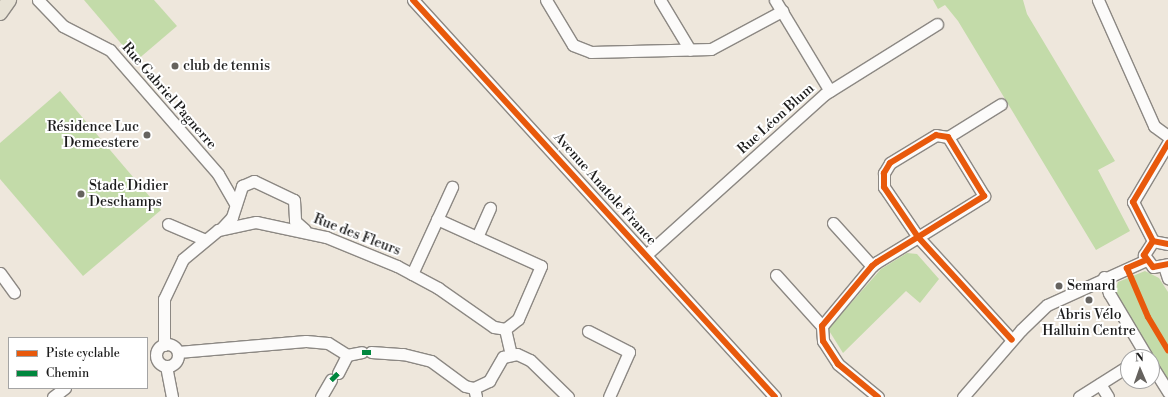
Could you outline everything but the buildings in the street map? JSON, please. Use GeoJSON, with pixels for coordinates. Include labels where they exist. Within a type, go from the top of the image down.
{"type":"FeatureCollection","features":[{"type":"Feature","properties":{"kind":"main road"},"geometry":{"type":"LineString","coordinates":[[0,13],[9,0]]}},
{"type":"Feature","properties":{"kind":"street","name":"Rue Gabriel Pagnerre"},"geometry":{"type":"LineString","coordinates":[[38,0],[63,26],[110,50],[218,174],[235,205]]}},
{"type":"Feature","properties":{"kind":"street","name":"Avenue Anatole France"},"geometry":{"type":"LineString","coordinates":[[413,0],[647,254],[775,397]]}},
{"type":"Feature","properties":{"kind":"street"},"geometry":{"type":"LineString","coordinates":[[546,0],[569,40],[583,51],[690,50],[717,48],[782,11]]}},
{"type":"Feature","properties":{"kind":"street"},"geometry":{"type":"LineString","coordinates":[[660,0],[690,50]]}},
{"type":"Feature","properties":{"kind":"street"},"geometry":{"type":"LineString","coordinates":[[776,0],[830,91]]}},
{"type":"Feature","properties":{"kind":"street"},"geometry":{"type":"LineString","coordinates":[[1098,0],[1154,126],[1168,136]]}},
{"type":"Feature","properties":{"kind":"street","name":"Rue Léon Blum"},"geometry":{"type":"LineString","coordinates":[[647,254],[830,91],[937,24]]}},
{"type":"Feature","properties":{"kind":"street"},"geometry":{"type":"LineString","coordinates":[[1001,104],[948,137],[934,136],[893,161],[884,173],[885,190],[918,237],[1012,340]]}},
{"type":"Feature","properties":{"kind":"street"},"geometry":{"type":"LineString","coordinates":[[822,326],[872,266],[984,196],[948,137]]}},
{"type":"Feature","properties":{"kind":"street"},"geometry":{"type":"LineString","coordinates":[[1168,143],[1134,199],[1134,207],[1163,242],[1146,248],[1146,260],[1153,267],[1166,265],[1168,278]]}},
{"type":"Feature","properties":{"kind":"street"},"geometry":{"type":"LineString","coordinates":[[218,174],[245,183],[257,182],[290,196],[296,203],[296,223],[305,231]]}},
{"type":"Feature","properties":{"kind":"street"},"geometry":{"type":"LineString","coordinates":[[218,230],[230,221],[235,205],[245,183]]}},
{"type":"Feature","properties":{"kind":"street"},"geometry":{"type":"LineString","coordinates":[[412,274],[452,187]]}},
{"type":"Feature","properties":{"kind":"street"},"geometry":{"type":"LineString","coordinates":[[235,205],[239,219],[247,222]]}},
{"type":"Feature","properties":{"kind":"street"},"geometry":{"type":"LineString","coordinates":[[477,237],[490,208]]}},
{"type":"Feature","properties":{"kind":"street"},"geometry":{"type":"LineString","coordinates":[[279,225],[288,223],[296,211]]}},
{"type":"Feature","properties":{"kind":"street"},"geometry":{"type":"LineString","coordinates":[[438,219],[541,266],[518,319],[505,329],[511,354]]}},
{"type":"Feature","properties":{"kind":"street","name":"Rue des Fleurs"},"geometry":{"type":"LineString","coordinates":[[164,345],[163,309],[168,286],[183,259],[204,239],[218,230],[247,222],[279,225],[305,231],[354,246],[412,274],[494,327],[505,329]]}},
{"type":"Feature","properties":{"kind":"street"},"geometry":{"type":"LineString","coordinates":[[833,223],[872,266]]}},
{"type":"Feature","properties":{"kind":"street"},"geometry":{"type":"LineString","coordinates":[[168,224],[204,239]]}},
{"type":"Feature","properties":{"kind":"street"},"geometry":{"type":"LineString","coordinates":[[963,397],[1012,340],[1056,299],[1146,260]]}},
{"type":"Feature","properties":{"kind":"street"},"geometry":{"type":"LineString","coordinates":[[0,273],[14,292]]}},
{"type":"Feature","properties":{"kind":"street"},"geometry":{"type":"LineString","coordinates":[[776,275],[822,326],[823,341],[838,364],[878,397]]}},
{"type":"Feature","properties":{"kind":"street"},"geometry":{"type":"LineString","coordinates":[[1104,277],[1109,293],[1141,349]]}},
{"type":"Feature","properties":{"kind":"street"},"geometry":{"type":"LineString","coordinates":[[588,331],[629,352],[609,397]]}},
{"type":"Feature","properties":{"kind":"street"},"geometry":{"type":"LineString","coordinates":[[178,352],[306,341],[328,343],[347,355],[367,352],[393,352],[426,360],[475,392],[489,380],[500,360],[511,354],[530,360],[568,397]]}},
{"type":"Feature","properties":{"kind":"street"},"geometry":{"type":"LineString","coordinates":[[166,366],[176,362],[178,352],[174,346],[164,345],[152,356],[166,366],[172,397]]}},
{"type":"Feature","properties":{"kind":"street"},"geometry":{"type":"LineString","coordinates":[[321,397],[347,355]]}},
{"type":"Feature","properties":{"kind":"street"},"geometry":{"type":"LineString","coordinates":[[1080,397],[1120,371]]}},
{"type":"Feature","properties":{"kind":"street"},"geometry":{"type":"LineString","coordinates":[[1160,379],[1168,392]]}},
{"type":"Feature","properties":{"kind":"street"},"geometry":{"type":"LineString","coordinates":[[1100,384],[1108,397]]}},
{"type":"Feature","properties":{"kind":"street"},"geometry":{"type":"LineString","coordinates":[[53,397],[64,389]]}},
{"type":"Feature","properties":{"kind":"green space"},"geometry":{"type":"Polygon","coordinates":[[[84,0],[154,0],[177,26],[136,61],[84,0]]]}},
{"type":"Feature","properties":{"kind":"green space"},"geometry":{"type":"Polygon","coordinates":[[[933,0],[1023,0],[1027,14],[1115,161],[1098,170],[1130,231],[1096,250],[958,21],[945,5],[938,9],[933,0]]]}},
{"type":"Feature","properties":{"kind":"green space","name":"Stade Didier Deschamps"},"geometry":{"type":"Polygon","coordinates":[[[60,91],[161,210],[83,276],[0,179],[0,143],[60,91]]]}},
{"type":"Feature","properties":{"kind":"green space"},"geometry":{"type":"Polygon","coordinates":[[[907,253],[917,254],[939,279],[920,303],[906,291],[843,353],[828,329],[881,269],[907,253]]]}},
{"type":"Feature","properties":{"kind":"green space"},"geometry":{"type":"Polygon","coordinates":[[[1145,271],[1159,278],[1168,292],[1168,388],[1160,374],[1160,349],[1146,349],[1115,292],[1118,282],[1145,271]]]}},
{"type":"Feature","properties":{"kind":"marked path"},"geometry":{"type":"LineString","coordinates":[[362,352],[371,352]]}},
{"type":"Feature","properties":{"kind":"marked path"},"geometry":{"type":"LineString","coordinates":[[331,380],[338,373]]}},
{"type":"Feature","properties":{"kind":"cycle path"},"geometry":{"type":"LineString","coordinates":[[413,0],[775,397]]}},
{"type":"Feature","properties":{"kind":"cycle path"},"geometry":{"type":"LineString","coordinates":[[878,397],[838,364],[823,341],[822,326],[872,266],[877,262],[918,237],[984,196],[948,137],[936,135],[890,163],[884,173],[884,187],[918,237],[1012,340]]}},
{"type":"Feature","properties":{"kind":"cycle path"},"geometry":{"type":"LineString","coordinates":[[1153,241],[1133,202],[1168,143]]}},
{"type":"Feature","properties":{"kind":"cycle path"},"geometry":{"type":"LineString","coordinates":[[1168,244],[1153,241],[1144,255],[1153,267],[1168,264]]}},
{"type":"Feature","properties":{"kind":"cycle path"},"geometry":{"type":"LineString","coordinates":[[1146,260],[1127,268],[1148,317],[1168,350]]}},
{"type":"Feature","properties":{"kind":"place","name":"club de tennis"},"geometry":{"type":"Point","coordinates":[175,66]}},
{"type":"Feature","properties":{"kind":"place","name":"Résidence Luc Demeestere"},"geometry":{"type":"Point","coordinates":[147,135]}},
{"type":"Feature","properties":{"kind":"place","name":"Stade Didier Deschamps"},"geometry":{"type":"Point","coordinates":[81,194]}},
{"type":"Feature","properties":{"kind":"place","name":"Semard"},"geometry":{"type":"Point","coordinates":[1059,286]}},
{"type":"Feature","properties":{"kind":"place","name":"Abris Vélo Halluin Centre"},"geometry":{"type":"Point","coordinates":[1089,300]}}]}
